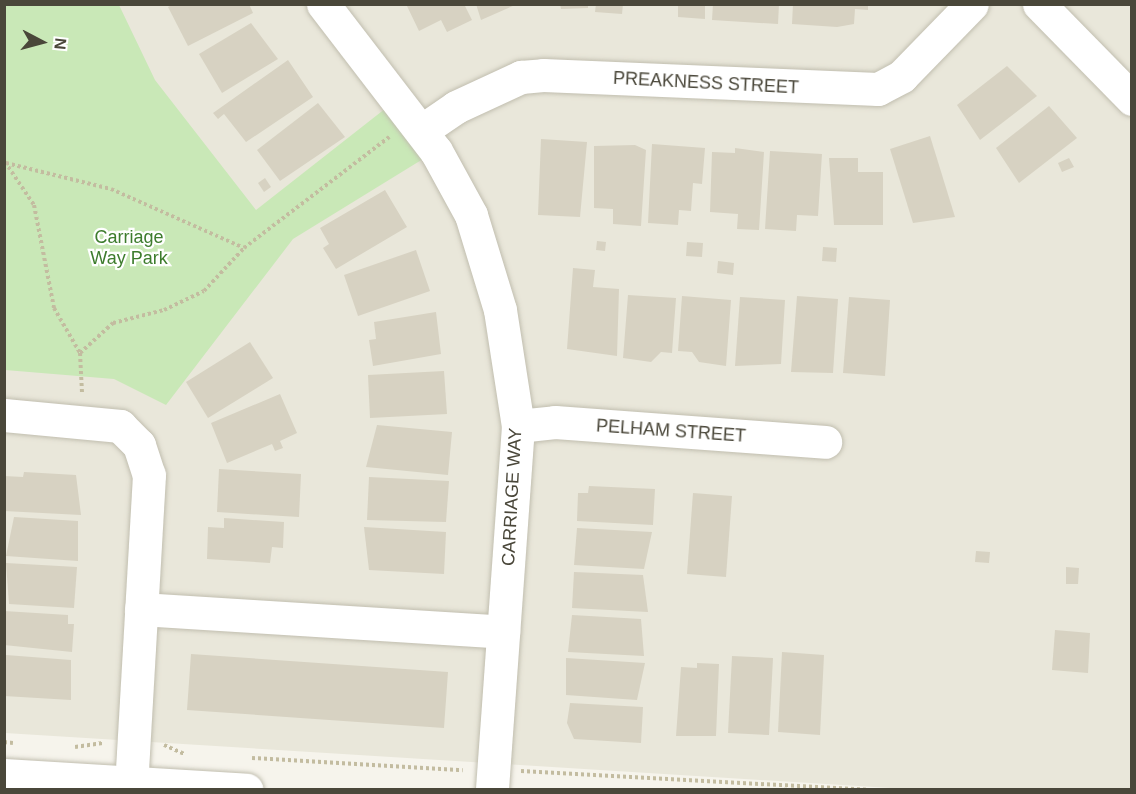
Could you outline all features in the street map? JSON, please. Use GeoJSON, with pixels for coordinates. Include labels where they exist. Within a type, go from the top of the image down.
{"type":"FeatureCollection","features":[{"type":"Feature","properties":{"kind":"street","name":"CARRIAGE WAY"},"geometry":{"type":"LineString","coordinates":[[323,4],[416,126],[471,215],[500,310],[518,426],[492,789]]}},
{"type":"Feature","properties":{"kind":"street","name":"PREAKNESS STREET"},"geometry":{"type":"LineString","coordinates":[[416,126],[521,77],[543,75],[878,89],[902,76],[972,4]]}},
{"type":"Feature","properties":{"kind":"street"},"geometry":{"type":"LineString","coordinates":[[1039,4],[1131,99]]}},
{"type":"Feature","properties":{"kind":"street"},"geometry":{"type":"LineString","coordinates":[[4,415],[120,426],[139,445],[149,475],[131,786]]}},
{"type":"Feature","properties":{"kind":"street","name":"PELHAM STREET"},"geometry":{"type":"LineString","coordinates":[[518,426],[555,422],[825,442]]}},
{"type":"Feature","properties":{"kind":"street"},"geometry":{"type":"LineString","coordinates":[[141,609],[503,632]]}},
{"type":"Feature","properties":{"kind":"street"},"geometry":{"type":"LineString","coordinates":[[4,775],[131,786],[247,789]]}},
{"type":"Feature","properties":{"kind":"path"},"geometry":{"type":"LineString","coordinates":[[80,353],[113,323],[164,310],[204,291],[244,248],[416,126]]}},
{"type":"Feature","properties":{"kind":"path"},"geometry":{"type":"LineString","coordinates":[[5,162],[111,189],[244,248]]}},
{"type":"Feature","properties":{"kind":"path"},"geometry":{"type":"LineString","coordinates":[[5,162],[34,205],[54,308],[80,353],[82,422]]}},
{"type":"Feature","properties":{"kind":"path"},"geometry":{"type":"LineString","coordinates":[[155,741],[194,755]]}},
{"type":"Feature","properties":{"kind":"path"},"geometry":{"type":"LineString","coordinates":[[4,742],[16,743]]}},
{"type":"Feature","properties":{"kind":"path"},"geometry":{"type":"LineString","coordinates":[[63,746],[107,742]]}},
{"type":"Feature","properties":{"kind":"path"},"geometry":{"type":"LineString","coordinates":[[241,758],[464,770]]}},
{"type":"Feature","properties":{"kind":"path"},"geometry":{"type":"LineString","coordinates":[[531,772],[868,789]]}},
{"type":"Feature","properties":{"kind":"shaded area"},"geometry":{"type":"Polygon","coordinates":[[[4,5],[1131,5],[1131,789],[906,789],[5,733],[4,5]]]}},
{"type":"Feature","properties":{"kind":"green space","name":"Carriage Way Park"},"geometry":{"type":"Polygon","coordinates":[[[4,5],[119,5],[155,80],[256,210],[395,101],[436,151],[293,239],[166,405],[114,379],[5,370],[4,5]]]}},
{"type":"Feature","properties":{"kind":"building"},"geometry":{"type":"Polygon","coordinates":[[[173,4],[249,4],[253,13],[188,46],[168,7],[173,4]]]}},
{"type":"Feature","properties":{"kind":"building"},"geometry":{"type":"Polygon","coordinates":[[[406,4],[464,4],[472,20],[447,32],[441,20],[419,31],[406,4]]]}},
{"type":"Feature","properties":{"kind":"building"},"geometry":{"type":"Polygon","coordinates":[[[476,4],[515,4],[515,5],[481,20],[476,4]]]}},
{"type":"Feature","properties":{"kind":"building"},"geometry":{"type":"Polygon","coordinates":[[[560,4],[588,4],[588,8],[561,9],[560,4]]]}},
{"type":"Feature","properties":{"kind":"building"},"geometry":{"type":"Polygon","coordinates":[[[596,4],[623,4],[622,14],[595,12],[596,4]]]}},
{"type":"Feature","properties":{"kind":"building"},"geometry":{"type":"Polygon","coordinates":[[[678,4],[705,4],[705,19],[678,17],[678,4]]]}},
{"type":"Feature","properties":{"kind":"building"},"geometry":{"type":"Polygon","coordinates":[[[713,4],[779,4],[778,24],[712,20],[713,4]]]}},
{"type":"Feature","properties":{"kind":"building"},"geometry":{"type":"Polygon","coordinates":[[[793,4],[868,4],[868,10],[855,9],[854,24],[837,27],[792,24],[793,4]]]}},
{"type":"Feature","properties":{"kind":"building"},"geometry":{"type":"Polygon","coordinates":[[[251,23],[278,59],[222,93],[199,54],[251,23]]]}},
{"type":"Feature","properties":{"kind":"building"},"geometry":{"type":"Polygon","coordinates":[[[288,60],[313,97],[246,142],[224,114],[218,119],[213,113],[288,60]]]}},
{"type":"Feature","properties":{"kind":"building"},"geometry":{"type":"Polygon","coordinates":[[[1007,66],[1037,96],[980,140],[957,105],[1007,66]]]}},
{"type":"Feature","properties":{"kind":"building"},"geometry":{"type":"Polygon","coordinates":[[[318,103],[345,137],[280,181],[257,150],[318,103]]]}},
{"type":"Feature","properties":{"kind":"building"},"geometry":{"type":"Polygon","coordinates":[[[1049,106],[1077,138],[1019,183],[996,148],[1049,106]]]}},
{"type":"Feature","properties":{"kind":"building"},"geometry":{"type":"Polygon","coordinates":[[[930,136],[955,217],[913,223],[890,149],[930,136]]]}},
{"type":"Feature","properties":{"kind":"building"},"geometry":{"type":"Polygon","coordinates":[[[541,139],[587,142],[580,217],[538,215],[541,139]]]}},
{"type":"Feature","properties":{"kind":"building"},"geometry":{"type":"Polygon","coordinates":[[[652,144],[705,148],[702,184],[693,183],[691,211],[679,210],[678,225],[648,223],[652,144]]]}},
{"type":"Feature","properties":{"kind":"building"},"geometry":{"type":"Polygon","coordinates":[[[635,145],[646,150],[641,226],[613,224],[613,209],[594,208],[594,146],[635,145]]]}},
{"type":"Feature","properties":{"kind":"building"},"geometry":{"type":"Polygon","coordinates":[[[735,148],[764,152],[759,230],[737,229],[738,214],[710,212],[712,152],[735,153],[735,148]]]}},
{"type":"Feature","properties":{"kind":"building"},"geometry":{"type":"Polygon","coordinates":[[[770,151],[822,154],[818,216],[797,215],[796,231],[765,229],[770,151]]]}},
{"type":"Feature","properties":{"kind":"building"},"geometry":{"type":"Polygon","coordinates":[[[829,158],[858,158],[858,172],[883,172],[883,225],[834,225],[829,158]]]}},
{"type":"Feature","properties":{"kind":"building"},"geometry":{"type":"Polygon","coordinates":[[[1069,158],[1074,167],[1062,172],[1058,163],[1069,158]]]}},
{"type":"Feature","properties":{"kind":"building"},"geometry":{"type":"Polygon","coordinates":[[[265,178],[271,187],[264,192],[258,183],[265,178]]]}},
{"type":"Feature","properties":{"kind":"building"},"geometry":{"type":"Polygon","coordinates":[[[385,190],[407,227],[336,269],[323,248],[329,244],[320,228],[385,190]]]}},
{"type":"Feature","properties":{"kind":"building"},"geometry":{"type":"Polygon","coordinates":[[[597,241],[606,242],[605,251],[596,250],[597,241]]]}},
{"type":"Feature","properties":{"kind":"building"},"geometry":{"type":"Polygon","coordinates":[[[687,242],[703,243],[702,257],[686,256],[687,242]]]}},
{"type":"Feature","properties":{"kind":"building"},"geometry":{"type":"Polygon","coordinates":[[[823,247],[837,248],[836,262],[822,261],[823,247]]]}},
{"type":"Feature","properties":{"kind":"building"},"geometry":{"type":"Polygon","coordinates":[[[416,250],[430,291],[358,316],[344,275],[416,250]]]}},
{"type":"Feature","properties":{"kind":"building"},"geometry":{"type":"Polygon","coordinates":[[[718,261],[734,263],[733,275],[717,273],[718,261]]]}},
{"type":"Feature","properties":{"kind":"building"},"geometry":{"type":"Polygon","coordinates":[[[573,268],[595,270],[593,287],[619,289],[617,356],[567,349],[573,268]]]}},
{"type":"Feature","properties":{"kind":"building"},"geometry":{"type":"Polygon","coordinates":[[[628,295],[676,298],[672,353],[661,352],[651,362],[623,358],[628,295]]]}},
{"type":"Feature","properties":{"kind":"building"},"geometry":{"type":"Polygon","coordinates":[[[682,296],[731,300],[726,366],[699,362],[692,352],[678,351],[682,296]]]}},
{"type":"Feature","properties":{"kind":"building"},"geometry":{"type":"Polygon","coordinates":[[[797,296],[838,299],[833,373],[791,372],[797,296]]]}},
{"type":"Feature","properties":{"kind":"building"},"geometry":{"type":"Polygon","coordinates":[[[740,297],[785,300],[781,364],[735,366],[740,297]]]}},
{"type":"Feature","properties":{"kind":"building"},"geometry":{"type":"Polygon","coordinates":[[[849,297],[890,300],[885,376],[843,373],[849,297]]]}},
{"type":"Feature","properties":{"kind":"building"},"geometry":{"type":"Polygon","coordinates":[[[436,312],[441,354],[373,366],[369,340],[376,339],[374,322],[436,312]]]}},
{"type":"Feature","properties":{"kind":"building"},"geometry":{"type":"Polygon","coordinates":[[[250,342],[273,378],[208,418],[186,382],[250,342]]]}},
{"type":"Feature","properties":{"kind":"building"},"geometry":{"type":"Polygon","coordinates":[[[444,371],[447,414],[370,418],[368,375],[444,371]]]}},
{"type":"Feature","properties":{"kind":"building"},"geometry":{"type":"Polygon","coordinates":[[[280,394],[297,433],[280,441],[283,448],[275,451],[272,444],[227,463],[211,423],[280,394]]]}},
{"type":"Feature","properties":{"kind":"building"},"geometry":{"type":"Polygon","coordinates":[[[377,425],[452,432],[448,475],[366,467],[377,425]]]}},
{"type":"Feature","properties":{"kind":"building"},"geometry":{"type":"Polygon","coordinates":[[[219,469],[301,474],[299,517],[217,512],[219,469]]]}},
{"type":"Feature","properties":{"kind":"building"},"geometry":{"type":"Polygon","coordinates":[[[24,472],[76,475],[81,515],[4,511],[4,476],[23,477],[24,472]]]}},
{"type":"Feature","properties":{"kind":"building"},"geometry":{"type":"Polygon","coordinates":[[[369,477],[449,481],[446,522],[367,520],[369,477]]]}},
{"type":"Feature","properties":{"kind":"building"},"geometry":{"type":"Polygon","coordinates":[[[589,486],[655,489],[653,525],[577,521],[578,493],[588,493],[589,486]]]}},
{"type":"Feature","properties":{"kind":"building"},"geometry":{"type":"Polygon","coordinates":[[[693,493],[732,496],[726,577],[687,574],[693,493]]]}},
{"type":"Feature","properties":{"kind":"building"},"geometry":{"type":"Polygon","coordinates":[[[14,517],[78,521],[78,561],[6,556],[14,517]]]}},
{"type":"Feature","properties":{"kind":"building"},"geometry":{"type":"Polygon","coordinates":[[[224,518],[284,522],[283,548],[272,547],[270,563],[207,559],[208,527],[224,528],[224,518]]]}},
{"type":"Feature","properties":{"kind":"building"},"geometry":{"type":"Polygon","coordinates":[[[364,527],[446,532],[444,574],[369,570],[364,527]]]}},
{"type":"Feature","properties":{"kind":"building"},"geometry":{"type":"Polygon","coordinates":[[[577,528],[652,532],[644,569],[574,565],[577,528]]]}},
{"type":"Feature","properties":{"kind":"building"},"geometry":{"type":"Polygon","coordinates":[[[976,551],[990,552],[989,563],[975,562],[976,551]]]}},
{"type":"Feature","properties":{"kind":"building"},"geometry":{"type":"Polygon","coordinates":[[[6,563],[77,567],[74,608],[9,604],[6,563]]]}},
{"type":"Feature","properties":{"kind":"building"},"geometry":{"type":"Polygon","coordinates":[[[1066,567],[1079,568],[1078,584],[1066,584],[1066,567]]]}},
{"type":"Feature","properties":{"kind":"building"},"geometry":{"type":"Polygon","coordinates":[[[574,572],[643,575],[648,612],[572,608],[574,572]]]}},
{"type":"Feature","properties":{"kind":"building"},"geometry":{"type":"Polygon","coordinates":[[[4,611],[68,615],[68,624],[74,624],[72,652],[4,645],[4,611]]]}},
{"type":"Feature","properties":{"kind":"building"},"geometry":{"type":"Polygon","coordinates":[[[572,615],[641,619],[644,656],[568,652],[572,615]]]}},
{"type":"Feature","properties":{"kind":"building"},"geometry":{"type":"Polygon","coordinates":[[[1055,630],[1090,633],[1088,673],[1052,670],[1055,630]]]}},
{"type":"Feature","properties":{"kind":"building"},"geometry":{"type":"Polygon","coordinates":[[[782,652],[824,655],[820,735],[778,732],[782,652]]]}},
{"type":"Feature","properties":{"kind":"building"},"geometry":{"type":"Polygon","coordinates":[[[191,654],[448,672],[444,728],[187,710],[191,654]]]}},
{"type":"Feature","properties":{"kind":"building"},"geometry":{"type":"Polygon","coordinates":[[[6,655],[71,660],[71,700],[4,696],[6,655]]]}},
{"type":"Feature","properties":{"kind":"building"},"geometry":{"type":"Polygon","coordinates":[[[732,656],[773,658],[769,735],[728,733],[732,656]]]}},
{"type":"Feature","properties":{"kind":"building"},"geometry":{"type":"Polygon","coordinates":[[[566,658],[645,663],[637,700],[566,695],[566,658]]]}},
{"type":"Feature","properties":{"kind":"building"},"geometry":{"type":"Polygon","coordinates":[[[697,663],[719,664],[716,736],[676,736],[681,667],[697,668],[697,663]]]}},
{"type":"Feature","properties":{"kind":"building"},"geometry":{"type":"Polygon","coordinates":[[[570,703],[643,707],[641,743],[574,739],[567,723],[570,703]]]}}]}
